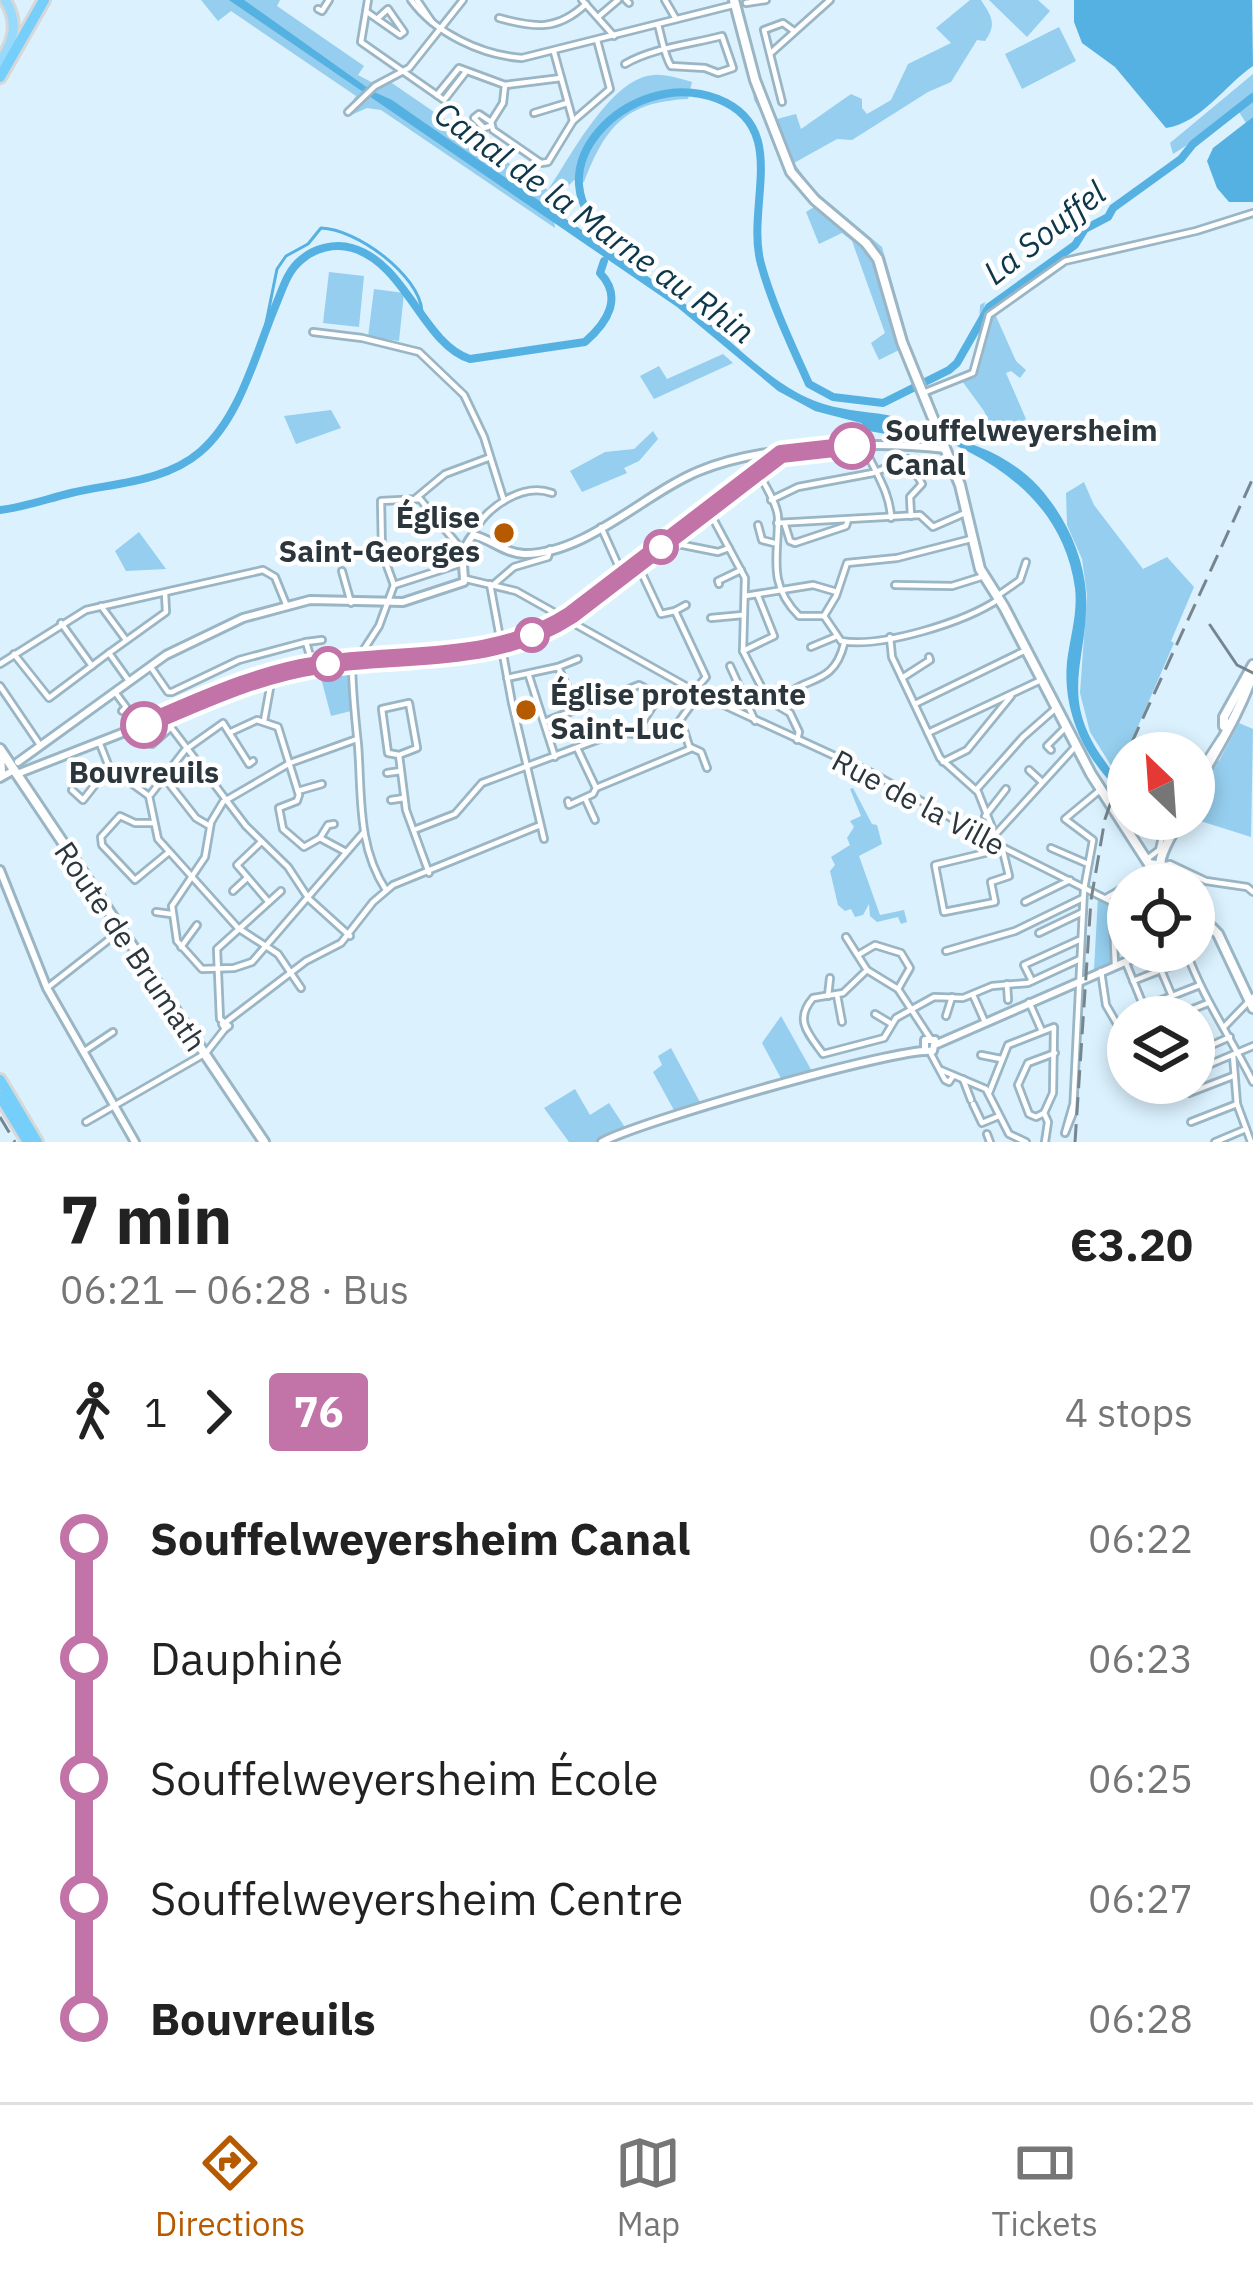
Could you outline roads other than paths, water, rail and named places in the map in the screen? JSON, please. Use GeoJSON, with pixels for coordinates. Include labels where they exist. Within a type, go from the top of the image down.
{"type":"FeatureCollection","features":[{"type":"Feature","properties":{"kind":"highway"},"geometry":{"type":"LineString","coordinates":[[0,77],[44,0]]}},
{"type":"Feature","properties":{"kind":"highway"},"geometry":{"type":"LineString","coordinates":[[0,1080],[32,1142]]}},
{"type":"Feature","properties":{"kind":"highway"},"geometry":{"type":"LineString","coordinates":[[0,1096],[32,1142]]}},
{"type":"Feature","properties":{"kind":"main road"},"geometry":{"type":"LineString","coordinates":[[0,64],[14,31],[12,11],[5,0]]}},
{"type":"Feature","properties":{"kind":"main road"},"geometry":{"type":"LineString","coordinates":[[0,64],[44,0]]}},
{"type":"Feature","properties":{"kind":"main road"},"geometry":{"type":"LineString","coordinates":[[740,5],[760,93],[797,181],[875,253],[945,445],[984,576],[1100,790],[1152,864]]}},
{"type":"Feature","properties":{"kind":"main road"},"geometry":{"type":"LineString","coordinates":[[1215,747],[1252,672]]}},
{"type":"Feature","properties":{"kind":"main road","name":"Route de Brumath"},"geometry":{"type":"LineString","coordinates":[[0,751],[264,1142]]}},
{"type":"Feature","properties":{"kind":"main road","name":"Route de Brumath"},"geometry":{"type":"LineString","coordinates":[[0,751],[0,775]]}},
{"type":"Feature","properties":{"kind":"main road"},"geometry":{"type":"LineString","coordinates":[[1215,933],[1251,1002]]}},
{"type":"Feature","properties":{"kind":"street"},"geometry":{"type":"LineString","coordinates":[[318,9],[322,11],[329,0]]}},
{"type":"Feature","properties":{"kind":"street"},"geometry":{"type":"LineString","coordinates":[[368,0],[361,42],[437,95],[456,69],[505,86],[561,78]]}},
{"type":"Feature","properties":{"kind":"street"},"geometry":{"type":"LineString","coordinates":[[414,0],[441,28],[507,57],[554,52],[766,0]]}},
{"type":"Feature","properties":{"kind":"street"},"geometry":{"type":"LineString","coordinates":[[348,112],[375,86],[404,72],[463,0]]}},
{"type":"Feature","properties":{"kind":"street"},"geometry":{"type":"LineString","coordinates":[[665,0],[676,20]]}},
{"type":"Feature","properties":{"kind":"street"},"geometry":{"type":"LineString","coordinates":[[598,17],[625,1]]}},
{"type":"Feature","properties":{"kind":"street"},"geometry":{"type":"LineString","coordinates":[[771,53],[826,1]]}},
{"type":"Feature","properties":{"kind":"street"},"geometry":{"type":"LineString","coordinates":[[499,18],[549,27],[571,17],[584,2],[614,36]]}},
{"type":"Feature","properties":{"kind":"street"},"geometry":{"type":"LineString","coordinates":[[377,19],[398,3]]}},
{"type":"Feature","properties":{"kind":"street"},"geometry":{"type":"LineString","coordinates":[[367,12],[400,35],[404,32],[388,9]]}},
{"type":"Feature","properties":{"kind":"street"},"geometry":{"type":"LineString","coordinates":[[782,102],[765,27],[782,23],[794,31]]}},
{"type":"Feature","properties":{"kind":"street"},"geometry":{"type":"LineString","coordinates":[[625,64],[665,51],[722,36],[733,66],[718,74],[705,68],[671,66],[665,51],[658,25]]}},
{"type":"Feature","properties":{"kind":"street"},"geometry":{"type":"LineString","coordinates":[[505,86],[503,103],[491,124],[544,164],[573,121],[610,89],[597,40]]}},
{"type":"Feature","properties":{"kind":"street"},"geometry":{"type":"LineString","coordinates":[[554,52],[573,121]]}},
{"type":"Feature","properties":{"kind":"street"},"geometry":{"type":"LineString","coordinates":[[534,113],[567,103]]}},
{"type":"Feature","properties":{"kind":"street"},"geometry":{"type":"LineString","coordinates":[[920,385],[973,374],[989,315],[1070,258],[1196,231],[1253,213]]}},
{"type":"Feature","properties":{"kind":"street"},"geometry":{"type":"LineString","coordinates":[[313,332],[419,352],[464,395],[504,501]]}},
{"type":"Feature","properties":{"kind":"street"},"geometry":{"type":"LineString","coordinates":[[473,535],[514,553],[534,553],[601,527],[698,471],[824,446],[945,445]]}},
{"type":"Feature","properties":{"kind":"street"},"geometry":{"type":"LineString","coordinates":[[864,446],[888,495],[891,518]]}},
{"type":"Feature","properties":{"kind":"street"},"geometry":{"type":"LineString","coordinates":[[0,775],[34,770],[268,676],[313,666],[502,646],[566,618],[781,454]]}},
{"type":"Feature","properties":{"kind":"street"},"geometry":{"type":"LineString","coordinates":[[386,890],[370,862],[364,832],[355,661],[379,626],[394,585],[382,552],[381,501],[416,498],[446,474],[491,458]]}},
{"type":"Feature","properties":{"kind":"street"},"geometry":{"type":"LineString","coordinates":[[772,500],[808,485],[910,460],[922,484],[908,501],[911,517]]}},
{"type":"Feature","properties":{"kind":"street"},"geometry":{"type":"LineString","coordinates":[[759,473],[792,543],[846,526],[848,520]]}},
{"type":"Feature","properties":{"kind":"street"},"geometry":{"type":"LineString","coordinates":[[16,770],[40,746],[150,666],[224,626],[286,604],[403,602],[466,580],[459,564],[462,550],[487,512],[539,489],[551,493]]}},
{"type":"Feature","properties":{"kind":"street"},"geometry":{"type":"LineString","coordinates":[[416,498],[462,550]]}},
{"type":"Feature","properties":{"kind":"street"},"geometry":{"type":"LineString","coordinates":[[709,511],[746,583],[743,651],[768,700],[791,715],[799,732],[797,740]]}},
{"type":"Feature","properties":{"kind":"street"},"geometry":{"type":"LineString","coordinates":[[781,524],[922,516],[933,527],[966,513]]}},
{"type":"Feature","properties":{"kind":"street"},"geometry":{"type":"LineString","coordinates":[[825,531],[826,522]]}},
{"type":"Feature","properties":{"kind":"street"},"geometry":{"type":"LineString","coordinates":[[781,524],[774,543],[774,565],[795,614],[824,616]]}},
{"type":"Feature","properties":{"kind":"street"},"geometry":{"type":"LineString","coordinates":[[758,525],[762,540],[774,543]]}},
{"type":"Feature","properties":{"kind":"street"},"geometry":{"type":"LineString","coordinates":[[601,527],[623,576]]}},
{"type":"Feature","properties":{"kind":"street"},"geometry":{"type":"LineString","coordinates":[[824,616],[844,566],[850,562],[897,559],[971,539]]}},
{"type":"Feature","properties":{"kind":"street"},"geometry":{"type":"LineString","coordinates":[[668,542],[718,552],[729,548]]}},
{"type":"Feature","properties":{"kind":"street"},"geometry":{"type":"LineString","coordinates":[[544,839],[491,584],[514,567],[550,556],[550,549]]}},
{"type":"Feature","properties":{"kind":"street"},"geometry":{"type":"LineString","coordinates":[[824,616],[835,637],[844,642],[962,622],[1020,580],[1026,562]]}},
{"type":"Feature","properties":{"kind":"street"},"geometry":{"type":"LineString","coordinates":[[394,585],[459,564]]}},
{"type":"Feature","properties":{"kind":"street"},"geometry":{"type":"LineString","coordinates":[[638,565],[661,614],[686,605]]}},
{"type":"Feature","properties":{"kind":"street"},"geometry":{"type":"LineString","coordinates":[[719,584],[718,580],[740,570]]}},
{"type":"Feature","properties":{"kind":"street"},"geometry":{"type":"LineString","coordinates":[[0,664],[61,623],[101,606],[165,592],[270,571],[286,604]]}},
{"type":"Feature","properties":{"kind":"street"},"geometry":{"type":"LineString","coordinates":[[342,571],[351,603]]}},
{"type":"Feature","properties":{"kind":"street"},"geometry":{"type":"LineString","coordinates":[[895,585],[952,586],[984,576]]}},
{"type":"Feature","properties":{"kind":"street","name":"Rue de la Ville"},"geometry":{"type":"LineString","coordinates":[[466,580],[516,591],[697,692],[874,774],[997,845],[1106,898]]}},
{"type":"Feature","properties":{"kind":"street"},"geometry":{"type":"LineString","coordinates":[[745,596],[812,585],[837,592]]}},
{"type":"Feature","properties":{"kind":"street"},"geometry":{"type":"LineString","coordinates":[[14,654],[45,697],[166,611],[165,592]]}},
{"type":"Feature","properties":{"kind":"street"},"geometry":{"type":"LineString","coordinates":[[743,651],[774,636],[758,596]]}},
{"type":"Feature","properties":{"kind":"street"},"geometry":{"type":"LineString","coordinates":[[101,606],[127,640]]}},
{"type":"Feature","properties":{"kind":"street"},"geometry":{"type":"LineString","coordinates":[[414,830],[458,812],[481,784],[618,732],[664,739],[678,725],[706,676],[675,611]]}},
{"type":"Feature","properties":{"kind":"street"},"geometry":{"type":"LineString","coordinates":[[711,618],[743,615]]}},
{"type":"Feature","properties":{"kind":"street"},"geometry":{"type":"LineString","coordinates":[[61,623],[92,666]]}},
{"type":"Feature","properties":{"kind":"street"},"geometry":{"type":"LineString","coordinates":[[811,647],[835,637]]}},
{"type":"Feature","properties":{"kind":"street"},"geometry":{"type":"LineString","coordinates":[[890,637],[892,657],[928,733],[943,762],[976,790],[997,845],[1008,866],[1010,876],[992,882],[995,902],[942,910],[935,865],[997,845],[1042,782],[1075,747]]}},
{"type":"Feature","properties":{"kind":"street"},"geometry":{"type":"LineString","coordinates":[[150,666],[172,692],[239,659],[322,640]]}},
{"type":"Feature","properties":{"kind":"street"},"geometry":{"type":"LineString","coordinates":[[306,642],[313,666]]}},
{"type":"Feature","properties":{"kind":"street"},"geometry":{"type":"LineString","coordinates":[[781,707],[790,691],[837,666],[844,642]]}},
{"type":"Feature","properties":{"kind":"street"},"geometry":{"type":"LineString","coordinates":[[915,704],[1026,650]]}},
{"type":"Feature","properties":{"kind":"street"},"geometry":{"type":"LineString","coordinates":[[109,653],[129,681]]}},
{"type":"Feature","properties":{"kind":"street"},"geometry":{"type":"LineString","coordinates":[[902,678],[929,657]]}},
{"type":"Feature","properties":{"kind":"street"},"geometry":{"type":"LineString","coordinates":[[507,678],[578,659]]}},
{"type":"Feature","properties":{"kind":"street"},"geometry":{"type":"LineString","coordinates":[[730,666],[755,721]]}},
{"type":"Feature","properties":{"kind":"street"},"geometry":{"type":"LineString","coordinates":[[558,667],[578,710]]}},
{"type":"Feature","properties":{"kind":"street"},"geometry":{"type":"LineString","coordinates":[[529,674],[555,757]]}},
{"type":"Feature","properties":{"kind":"street"},"geometry":{"type":"LineString","coordinates":[[264,721],[268,676]]}},
{"type":"Feature","properties":{"kind":"street"},"geometry":{"type":"LineString","coordinates":[[928,733],[1041,680]]}},
{"type":"Feature","properties":{"kind":"street"},"geometry":{"type":"LineString","coordinates":[[0,686],[40,746]]}},
{"type":"Feature","properties":{"kind":"street"},"geometry":{"type":"LineString","coordinates":[[544,722],[643,686],[654,704],[637,732]]}},
{"type":"Feature","properties":{"kind":"street"},"geometry":{"type":"LineString","coordinates":[[115,692],[126,707],[122,711]]}},
{"type":"Feature","properties":{"kind":"street"},"geometry":{"type":"LineString","coordinates":[[943,762],[967,750],[1012,694]]}},
{"type":"Feature","properties":{"kind":"street"},"geometry":{"type":"LineString","coordinates":[[410,703],[417,748],[398,755],[388,753],[382,709],[410,703]]}},
{"type":"Feature","properties":{"kind":"street"},"geometry":{"type":"LineString","coordinates":[[976,790],[1056,708]]}},
{"type":"Feature","properties":{"kind":"street"},"geometry":{"type":"LineString","coordinates":[[163,717],[226,800],[288,867],[309,899],[350,936]]}},
{"type":"Feature","properties":{"kind":"street"},"geometry":{"type":"LineString","coordinates":[[231,733],[250,722],[278,727],[298,791],[296,801],[279,808],[283,829],[304,847],[334,824]]}},
{"type":"Feature","properties":{"kind":"street"},"geometry":{"type":"LineString","coordinates":[[149,796],[185,750],[223,723],[249,764],[253,761]]}},
{"type":"Feature","properties":{"kind":"street"},"geometry":{"type":"LineString","coordinates":[[678,725],[707,768]]}},
{"type":"Feature","properties":{"kind":"street"},"geometry":{"type":"LineString","coordinates":[[1051,750],[1047,746],[1066,727]]}},
{"type":"Feature","properties":{"kind":"street"},"geometry":{"type":"LineString","coordinates":[[152,744],[170,728]]}},
{"type":"Feature","properties":{"kind":"street"},"geometry":{"type":"LineString","coordinates":[[357,739],[290,764],[226,800],[210,825],[205,857],[174,898],[171,914],[181,947],[196,965],[216,969],[248,964],[364,832]]}},
{"type":"Feature","properties":{"kind":"street"},"geometry":{"type":"LineString","coordinates":[[100,744],[109,766],[149,796],[158,839],[238,928],[278,954],[301,988]]}},
{"type":"Feature","properties":{"kind":"street"},"geometry":{"type":"LineString","coordinates":[[568,802],[690,747]]}},
{"type":"Feature","properties":{"kind":"street"},"geometry":{"type":"LineString","coordinates":[[577,748],[596,790]]}},
{"type":"Feature","properties":{"kind":"street"},"geometry":{"type":"LineString","coordinates":[[398,755],[404,798],[429,873]]}},
{"type":"Feature","properties":{"kind":"street"},"geometry":{"type":"LineString","coordinates":[[72,790],[83,800],[109,766]]}},
{"type":"Feature","properties":{"kind":"street"},"geometry":{"type":"LineString","coordinates":[[1029,770],[1042,782]]}},
{"type":"Feature","properties":{"kind":"street"},"geometry":{"type":"LineString","coordinates":[[388,773],[401,771]]}},
{"type":"Feature","properties":{"kind":"street"},"geometry":{"type":"LineString","coordinates":[[164,777],[196,818],[210,825]]}},
{"type":"Feature","properties":{"kind":"street"},"geometry":{"type":"LineString","coordinates":[[298,791],[322,784]]}},
{"type":"Feature","properties":{"kind":"street"},"geometry":{"type":"LineString","coordinates":[[986,816],[1006,789]]}},
{"type":"Feature","properties":{"kind":"street"},"geometry":{"type":"LineString","coordinates":[[1064,1142],[1072,1105],[1083,898],[1093,838],[1065,818],[1100,790]]}},
{"type":"Feature","properties":{"kind":"street"},"geometry":{"type":"LineString","coordinates":[[391,800],[404,798]]}},
{"type":"Feature","properties":{"kind":"street"},"geometry":{"type":"LineString","coordinates":[[585,798],[595,820]]}},
{"type":"Feature","properties":{"kind":"street"},"geometry":{"type":"LineString","coordinates":[[154,823],[135,824],[120,816],[101,837],[102,845],[135,880],[170,853]]}},
{"type":"Feature","properties":{"kind":"street"},"geometry":{"type":"LineString","coordinates":[[86,1122],[203,1053],[225,1023],[290,973],[350,936],[386,890],[538,826]]}},
{"type":"Feature","properties":{"kind":"street"},"geometry":{"type":"LineString","coordinates":[[320,838],[346,852]]}},
{"type":"Feature","properties":{"kind":"street"},"geometry":{"type":"LineString","coordinates":[[1146,858],[1157,851],[1161,840]]}},
{"type":"Feature","properties":{"kind":"street"},"geometry":{"type":"LineString","coordinates":[[261,841],[237,865],[267,900]]}},
{"type":"Feature","properties":{"kind":"street"},"geometry":{"type":"LineString","coordinates":[[1051,848],[1088,864]]}},
{"type":"Feature","properties":{"kind":"street"},"geometry":{"type":"LineString","coordinates":[[0,870],[46,988],[135,1142]]}},
{"type":"Feature","properties":{"kind":"street"},"geometry":{"type":"LineString","coordinates":[[233,891],[247,878]]}},
{"type":"Feature","properties":{"kind":"street"},"geometry":{"type":"LineString","coordinates":[[1024,902],[1070,880]]}},
{"type":"Feature","properties":{"kind":"street"},"geometry":{"type":"LineString","coordinates":[[1215,882],[1253,892]]}},
{"type":"Feature","properties":{"kind":"street"},"geometry":{"type":"LineString","coordinates":[[225,1023],[217,949],[281,891]]}},
{"type":"Feature","properties":{"kind":"street"},"geometry":{"type":"LineString","coordinates":[[946,951],[1015,931],[1083,898]]}},
{"type":"Feature","properties":{"kind":"street"},"geometry":{"type":"LineString","coordinates":[[156,912],[171,914]]}},
{"type":"Feature","properties":{"kind":"street"},"geometry":{"type":"LineString","coordinates":[[1039,933],[1083,912]]}},
{"type":"Feature","properties":{"kind":"street"},"geometry":{"type":"LineString","coordinates":[[181,947],[197,925]]}},
{"type":"Feature","properties":{"kind":"street"},"geometry":{"type":"LineString","coordinates":[[46,988],[120,931]]}},
{"type":"Feature","properties":{"kind":"street"},"geometry":{"type":"LineString","coordinates":[[846,937],[867,970],[898,989],[914,1007],[946,1082],[953,1076],[989,1093],[1015,1140],[1026,1142]]}},
{"type":"Feature","properties":{"kind":"street"},"geometry":{"type":"LineString","coordinates":[[1032,982],[1024,965],[1081,939]]}},
{"type":"Feature","properties":{"kind":"street"},"geometry":{"type":"LineString","coordinates":[[858,955],[875,945],[901,953],[910,968],[898,989]]}},
{"type":"Feature","properties":{"kind":"street"},"geometry":{"type":"LineString","coordinates":[[867,970],[837,995],[813,998],[801,1016],[823,1054],[884,1038],[890,1023],[934,997],[973,995],[992,986],[1032,982],[1080,959]]}},
{"type":"Feature","properties":{"kind":"street"},"geometry":{"type":"LineString","coordinates":[[602,1142],[649,1123],[930,1045],[1107,968]]}},
{"type":"Feature","properties":{"kind":"street"},"geometry":{"type":"LineString","coordinates":[[1101,971],[1107,1004]]}},
{"type":"Feature","properties":{"kind":"street"},"geometry":{"type":"LineString","coordinates":[[1126,972],[1139,996]]}},
{"type":"Feature","properties":{"kind":"street"},"geometry":{"type":"LineString","coordinates":[[1132,981],[1156,972]]}},
{"type":"Feature","properties":{"kind":"street"},"geometry":{"type":"LineString","coordinates":[[1162,972],[1172,996],[1200,985]]}},
{"type":"Feature","properties":{"kind":"street"},"geometry":{"type":"LineString","coordinates":[[1194,972],[1205,996]]}},
{"type":"Feature","properties":{"kind":"street"},"geometry":{"type":"LineString","coordinates":[[828,996],[830,979]]}},
{"type":"Feature","properties":{"kind":"street"},"geometry":{"type":"LineString","coordinates":[[1007,984],[1008,1000]]}},
{"type":"Feature","properties":{"kind":"street"},"geometry":{"type":"LineString","coordinates":[[837,995],[842,1022]]}},
{"type":"Feature","properties":{"kind":"street"},"geometry":{"type":"LineString","coordinates":[[973,995],[985,1022]]}},
{"type":"Feature","properties":{"kind":"street"},"geometry":{"type":"LineString","coordinates":[[946,1016],[952,997]]}},
{"type":"Feature","properties":{"kind":"street"},"geometry":{"type":"LineString","coordinates":[[1029,1002],[1041,1029]]}},
{"type":"Feature","properties":{"kind":"street"},"geometry":{"type":"LineString","coordinates":[[1226,1026],[1251,1002]]}},
{"type":"Feature","properties":{"kind":"street"},"geometry":{"type":"LineString","coordinates":[[874,1014],[890,1023]]}},
{"type":"Feature","properties":{"kind":"street"},"geometry":{"type":"LineString","coordinates":[[1215,1018],[1226,1026],[1235,1054],[1253,1082]]}},
{"type":"Feature","properties":{"kind":"street"},"geometry":{"type":"LineString","coordinates":[[989,1093],[1007,1045],[1051,1026],[1055,1028],[1055,1053],[1053,1093],[1044,1113],[1029,1114],[1018,1085],[1028,1063],[1055,1053]]}},
{"type":"Feature","properties":{"kind":"street"},"geometry":{"type":"LineString","coordinates":[[82,1052],[113,1032]]}},
{"type":"Feature","properties":{"kind":"street"},"geometry":{"type":"LineString","coordinates":[[1215,1044],[1230,1037]]}},
{"type":"Feature","properties":{"kind":"street"},"geometry":{"type":"LineString","coordinates":[[1215,1062],[1253,1046]]}},
{"type":"Feature","properties":{"kind":"street"},"geometry":{"type":"LineString","coordinates":[[1235,1054],[1237,1104],[1251,1142]]}},
{"type":"Feature","properties":{"kind":"street"},"geometry":{"type":"LineString","coordinates":[[981,1055],[1001,1059]]}},
{"type":"Feature","properties":{"kind":"street"},"geometry":{"type":"LineString","coordinates":[[1215,1083],[1233,1076]]}},
{"type":"Feature","properties":{"kind":"street"},"geometry":{"type":"LineString","coordinates":[[963,1079],[982,1123],[1000,1116]]}},
{"type":"Feature","properties":{"kind":"street"},"geometry":{"type":"LineString","coordinates":[[1191,1122],[1237,1104]]}},
{"type":"Feature","properties":{"kind":"street"},"geometry":{"type":"LineString","coordinates":[[1044,1113],[1048,1122],[1045,1142]]}},
{"type":"Feature","properties":{"kind":"street"},"geometry":{"type":"LineString","coordinates":[[1215,1142],[1246,1129]]}},
{"type":"Feature","properties":{"kind":"street"},"geometry":{"type":"LineString","coordinates":[[987,1134],[990,1142]]}},
{"type":"Feature","properties":{"kind":"waterway","name":"La Souffel"},"geometry":{"type":"LineString","coordinates":[[612,248],[614,239],[588,213],[579,185],[583,157],[598,132],[622,111],[652,97],[684,92],[718,99],[740,112],[753,129],[761,171],[761,264],[809,384],[833,397],[883,403],[949,370],[989,307],[1075,245],[1085,229],[1108,217],[1113,208],[1181,159],[1253,97]]}},
{"type":"Feature","properties":{"kind":"waterway"},"geometry":{"type":"LineString","coordinates":[[264,333],[277,269],[321,228],[352,236],[384,256],[410,283],[422,311]]}},
{"type":"Feature","properties":{"kind":"waterway","name":"La Souffel"},"geometry":{"type":"LineString","coordinates":[[0,510],[155,476],[200,452],[236,404],[288,275],[318,250],[345,247],[371,256],[401,286],[439,337],[470,359],[585,342],[610,309],[611,291],[600,273],[604,261]]}},
{"type":"Feature","properties":{"kind":"tram line"},"geometry":{"type":"LineString","coordinates":[[1210,625],[1237,665],[1253,673]]}},
{"type":"Feature","properties":{"kind":"railway"},"geometry":{"type":"LineString","coordinates":[[1075,1142],[1091,900],[1105,819],[1132,742],[1253,478]]}},
{"type":"Feature","properties":{"kind":"railway"},"geometry":{"type":"LineString","coordinates":[[0,1117],[15,1142]]}},
{"type":"Feature","properties":{"kind":"place","name":"Souffelweyersheim Canal"},"geometry":{"type":"Point","coordinates":[852,446]}},
{"type":"Feature","properties":{"kind":"place","name":"Église Saint-Georges"},"geometry":{"type":"Point","coordinates":[504,533]}},
{"type":"Feature","properties":{"kind":"place","name":"Église protestante Saint-Luc"},"geometry":{"type":"Point","coordinates":[526,710]}},
{"type":"Feature","properties":{"kind":"place","name":"Bouvreuils"},"geometry":{"type":"Point","coordinates":[144,725]}},
{"type":"Feature","properties":{"kind":"water label","name":"Canal de la Marne au Rhin"},"geometry":{"type":"Point","coordinates":[595,222]}}]}
